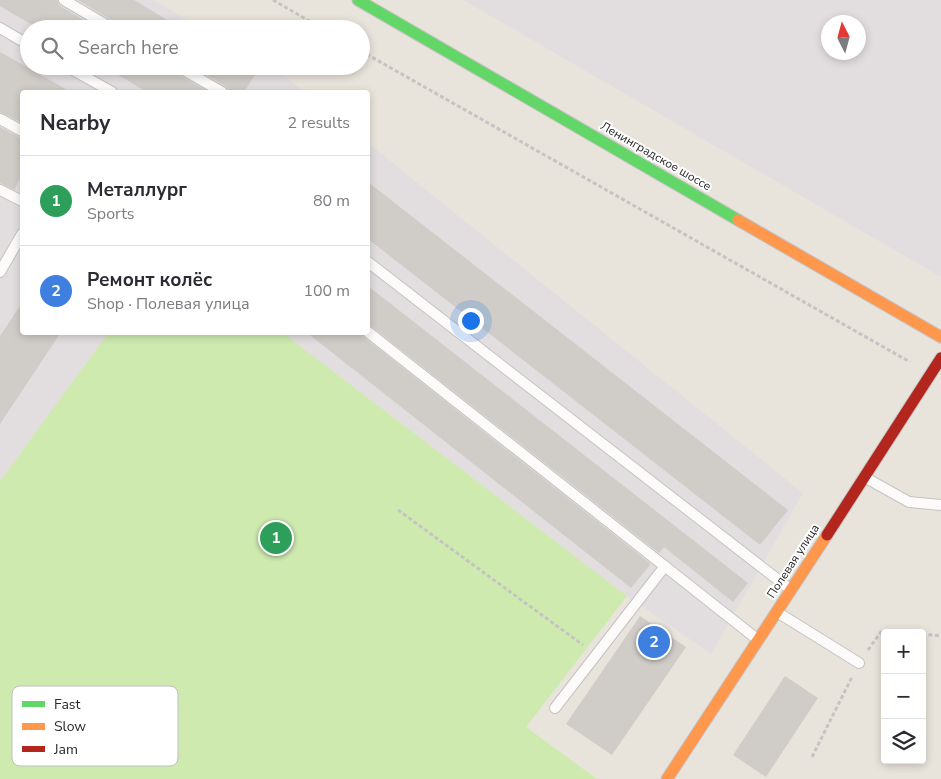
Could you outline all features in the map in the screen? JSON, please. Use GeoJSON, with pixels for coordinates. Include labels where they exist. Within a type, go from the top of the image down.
{"type":"FeatureCollection","features":[{"type":"Feature","properties":{"kind":"main road","name":"Ленинградское шоссе"},"geometry":{"type":"LineString","coordinates":[[358,0],[941,336]]}},
{"type":"Feature","properties":{"kind":"main road","name":"Полевая улица"},"geometry":{"type":"LineString","coordinates":[[667,779],[941,358]]}},
{"type":"Feature","properties":{"kind":"lane"},"geometry":{"type":"LineString","coordinates":[[64,0],[98,20]]}},
{"type":"Feature","properties":{"kind":"lane"},"geometry":{"type":"LineString","coordinates":[[0,28],[20,40]]}},
{"type":"Feature","properties":{"kind":"lane"},"geometry":{"type":"LineString","coordinates":[[82,75],[108,90]]}},
{"type":"Feature","properties":{"kind":"lane"},"geometry":{"type":"LineString","coordinates":[[193,75],[219,90]]}},
{"type":"Feature","properties":{"kind":"lane"},"geometry":{"type":"LineString","coordinates":[[0,119],[20,131]]}},
{"type":"Feature","properties":{"kind":"lane"},"geometry":{"type":"LineString","coordinates":[[0,190],[20,200]]}},
{"type":"Feature","properties":{"kind":"lane"},"geometry":{"type":"LineString","coordinates":[[0,272],[20,237]]}},
{"type":"Feature","properties":{"kind":"lane"},"geometry":{"type":"LineString","coordinates":[[370,264],[791,590]]}},
{"type":"Feature","properties":{"kind":"lane"},"geometry":{"type":"LineString","coordinates":[[370,334],[757,640]]}},
{"type":"Feature","properties":{"kind":"lane"},"geometry":{"type":"LineString","coordinates":[[864,477],[910,502],[941,506]]}},
{"type":"Feature","properties":{"kind":"lane"},"geometry":{"type":"LineString","coordinates":[[555,708],[665,566]]}},
{"type":"Feature","properties":{"kind":"lane"},"geometry":{"type":"LineString","coordinates":[[777,612],[859,663]]}},
{"type":"Feature","properties":{"kind":"path"},"geometry":{"type":"LineString","coordinates":[[273,0],[307,20]]}},
{"type":"Feature","properties":{"kind":"path"},"geometry":{"type":"LineString","coordinates":[[370,56],[931,374]]}},
{"type":"Feature","properties":{"kind":"path"},"geometry":{"type":"LineString","coordinates":[[398,510],[596,654]]}},
{"type":"Feature","properties":{"kind":"path"},"geometry":{"type":"LineString","coordinates":[[812,757],[859,663],[881,632]]}},
{"type":"Feature","properties":{"kind":"path"},"geometry":{"type":"LineString","coordinates":[[926,634],[941,636]]}},
{"type":"Feature","properties":{"kind":"shaded area"},"geometry":{"type":"Polygon","coordinates":[[[0,0],[153,0],[188,20],[20,20],[20,75],[284,75],[302,90],[20,90],[20,335],[108,335],[0,481],[0,0]]]}},
{"type":"Feature","properties":{"kind":"shaded area"},"geometry":{"type":"Polygon","coordinates":[[[463,0],[941,0],[941,277],[463,0]]]}},
{"type":"Feature","properties":{"kind":"shaded area"},"geometry":{"type":"Polygon","coordinates":[[[370,145],[803,493],[711,654],[627,596],[286,335],[370,335],[370,145]]]}},
{"type":"Feature","properties":{"kind":"green space"},"geometry":{"type":"Polygon","coordinates":[[[107,335],[286,335],[627,596],[526,727],[597,779],[0,779],[0,481],[107,335]]]}},
{"type":"Feature","properties":{"kind":"building"},"geometry":{"type":"Polygon","coordinates":[[[0,0],[57,0],[60,6],[84,20],[24,20],[0,6],[0,0]]]}},
{"type":"Feature","properties":{"kind":"building"},"geometry":{"type":"Polygon","coordinates":[[[78,0],[134,0],[167,20],[111,20],[78,0]]]}},
{"type":"Feature","properties":{"kind":"building"},"geometry":{"type":"Polygon","coordinates":[[[0,52],[20,63],[20,75],[41,75],[67,90],[20,90],[20,122],[0,112],[0,52]]]}},
{"type":"Feature","properties":{"kind":"building"},"geometry":{"type":"Polygon","coordinates":[[[118,75],[179,75],[206,90],[144,90],[118,75]]]}},
{"type":"Feature","properties":{"kind":"building"},"geometry":{"type":"Polygon","coordinates":[[[206,75],[255,75],[245,90],[228,90],[206,75]]]}},
{"type":"Feature","properties":{"kind":"building"},"geometry":{"type":"Polygon","coordinates":[[[0,127],[20,137],[20,179],[14,190],[0,183],[0,127]]]}},
{"type":"Feature","properties":{"kind":"building"},"geometry":{"type":"Polygon","coordinates":[[[370,184],[788,510],[760,545],[370,241],[370,184]]]}},
{"type":"Feature","properties":{"kind":"building"},"geometry":{"type":"Polygon","coordinates":[[[370,288],[748,583],[733,602],[664,547],[659,553],[370,326],[370,288]]]}},
{"type":"Feature","properties":{"kind":"building"},"geometry":{"type":"Polygon","coordinates":[[[20,306],[20,335],[59,335],[0,424],[0,336],[20,306]]]}},
{"type":"Feature","properties":{"kind":"building"},"geometry":{"type":"Polygon","coordinates":[[[310,335],[363,335],[651,564],[631,588],[310,335]]]}},
{"type":"Feature","properties":{"kind":"building"},"geometry":{"type":"Polygon","coordinates":[[[640,616],[686,647],[612,755],[566,724],[640,616]]]}},
{"type":"Feature","properties":{"kind":"building"},"geometry":{"type":"Polygon","coordinates":[[[785,676],[818,698],[766,777],[733,755],[785,676]]]}},
{"type":"Feature","properties":{"kind":"traffic: fast"},"geometry":{"type":"LineString","coordinates":[[358,0],[738,220]]}},
{"type":"Feature","properties":{"kind":"traffic: slow"},"geometry":{"type":"LineString","coordinates":[[738,220],[941,337]]}},
{"type":"Feature","properties":{"kind":"traffic: slow"},"geometry":{"type":"LineString","coordinates":[[667,779],[827,535]]}},
{"type":"Feature","properties":{"kind":"traffic: jam"},"geometry":{"type":"LineString","coordinates":[[827,535],[941,358]]}},
{"type":"Feature","properties":{"kind":"place","name":"Металлург"},"geometry":{"type":"Point","coordinates":[276,538]}},
{"type":"Feature","properties":{"kind":"place","name":"Ремонт колёс"},"geometry":{"type":"Point","coordinates":[654,642]}}]}
